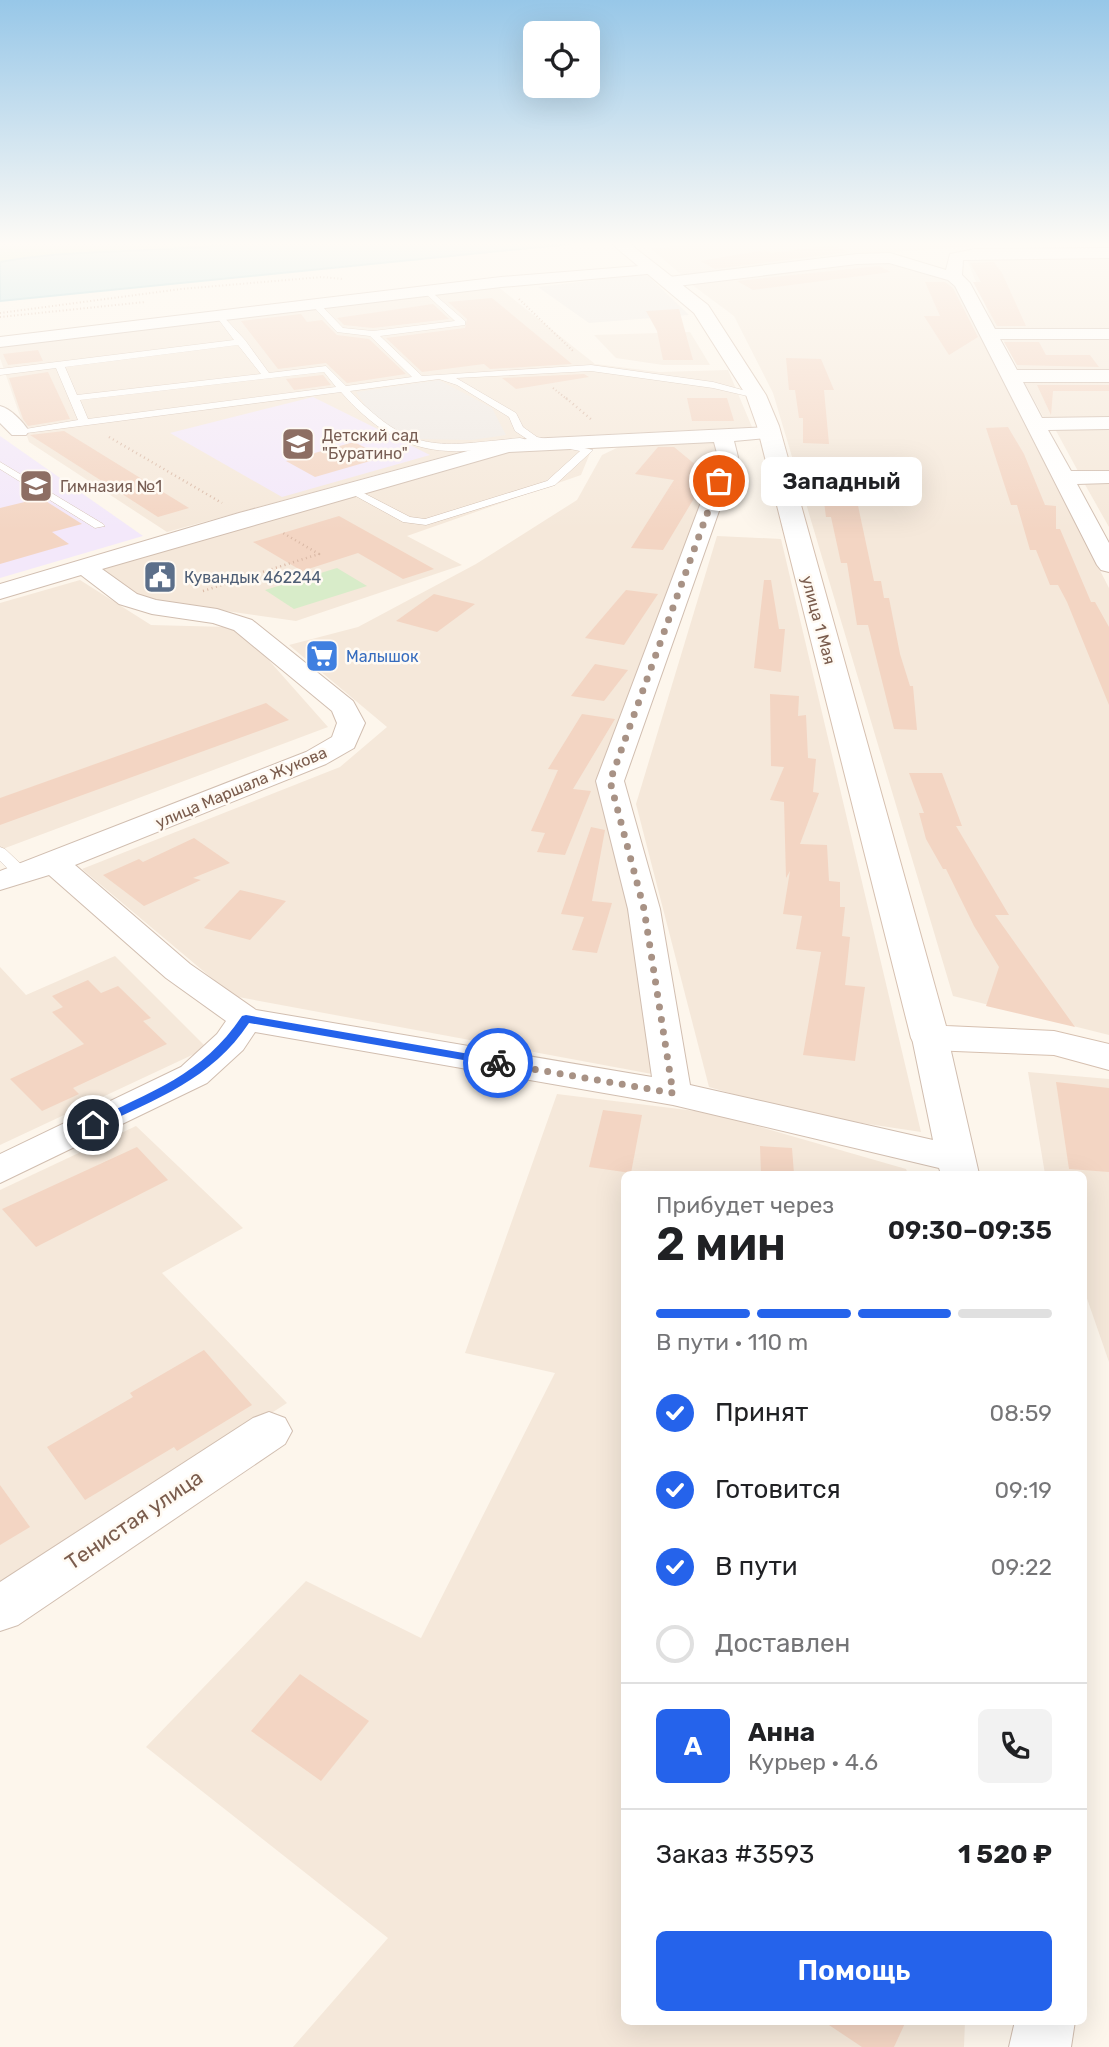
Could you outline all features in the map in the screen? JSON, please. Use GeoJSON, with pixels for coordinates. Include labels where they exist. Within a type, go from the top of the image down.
{"type":"FeatureCollection","features":[{"type":"Feature","properties":{"kind":"main road","name":"улица 1 Мая"},"geometry":{"type":"LineString","coordinates":[[721,340],[756,395],[769,433],[930,1038]]}},
{"type":"Feature","properties":{"kind":"main road"},"geometry":{"type":"LineString","coordinates":[[930,1038],[1054,1043],[1109,1057]]}},
{"type":"Feature","properties":{"kind":"street"},"geometry":{"type":"LineString","coordinates":[[0,342],[21,340]]}},
{"type":"Feature","properties":{"kind":"street"},"geometry":{"type":"LineString","coordinates":[[992,340],[1037,424],[1062,478],[1101,538],[1109,565]]}},
{"type":"Feature","properties":{"kind":"street"},"geometry":{"type":"LineString","coordinates":[[1010,376],[1109,376]]}},
{"type":"Feature","properties":{"kind":"street"},"geometry":{"type":"LineString","coordinates":[[0,411],[19,431]]}},
{"type":"Feature","properties":{"kind":"street"},"geometry":{"type":"LineString","coordinates":[[1037,424],[1109,423]]}},
{"type":"Feature","properties":{"kind":"street"},"geometry":{"type":"LineString","coordinates":[[0,592],[472,454],[537,441],[618,442],[769,433]]}},
{"type":"Feature","properties":{"kind":"street"},"geometry":{"type":"LineString","coordinates":[[673,1093],[644,909],[610,781],[728,457],[723,435]]}},
{"type":"Feature","properties":{"kind":"street"},"geometry":{"type":"LineString","coordinates":[[1062,478],[1109,477]]}},
{"type":"Feature","properties":{"kind":"street","name":"улица Маршала Жукова"},"geometry":{"type":"LineString","coordinates":[[54,863],[316,758],[344,742],[351,723],[343,707],[261,637],[243,625],[217,616],[152,607],[128,599],[85,567]]}},
{"type":"Feature","properties":{"kind":"street"},"geometry":{"type":"LineString","coordinates":[[7,868],[54,863],[178,971],[246,1019],[673,1093],[957,1166],[930,1038]]}},
{"type":"Feature","properties":{"kind":"street"},"geometry":{"type":"LineString","coordinates":[[0,1170],[194,1075],[230,1042],[246,1019]]}},
{"type":"Feature","properties":{"kind":"street","name":"Тенистая улица"},"geometry":{"type":"LineString","coordinates":[[0,1609],[269,1431]]}},
{"type":"Feature","properties":{"kind":"street"},"geometry":{"type":"LineString","coordinates":[[1040,2047],[1044,2025]]}},
{"type":"Feature","properties":{"kind":"lane"},"geometry":{"type":"LineString","coordinates":[[240,340],[267,376]]}},
{"type":"Feature","properties":{"kind":"lane"},"geometry":{"type":"LineString","coordinates":[[379,340],[420,379]]}},
{"type":"Feature","properties":{"kind":"lane"},"geometry":{"type":"LineString","coordinates":[[0,372],[242,342]]}},
{"type":"Feature","properties":{"kind":"lane"},"geometry":{"type":"LineString","coordinates":[[59,364],[85,424]]}},
{"type":"Feature","properties":{"kind":"lane"},"geometry":{"type":"LineString","coordinates":[[19,431],[440,376],[591,368],[713,384],[756,395]]}},
{"type":"Feature","properties":{"kind":"lane"},"geometry":{"type":"LineString","coordinates":[[76,398],[326,369],[356,404],[392,433],[428,447],[537,441],[588,450],[567,466],[563,476],[551,483],[436,520],[407,520],[348,489]]}},
{"type":"Feature","properties":{"kind":"lane"},"geometry":{"type":"LineString","coordinates":[[440,376],[460,383],[513,415],[519,429],[537,441]]}},
{"type":"Feature","properties":{"kind":"lane"},"geometry":{"type":"LineString","coordinates":[[0,465],[99,526]]}},
{"type":"Feature","properties":{"kind":"path"},"geometry":{"type":"LineString","coordinates":[[561,340],[591,368]]}},
{"type":"Feature","properties":{"kind":"path"},"geometry":{"type":"LineString","coordinates":[[534,372],[618,442]]}},
{"type":"Feature","properties":{"kind":"path"},"geometry":{"type":"LineString","coordinates":[[85,424],[319,554],[152,607]]}},
{"type":"Feature","properties":{"kind":"shaded area"},"geometry":{"type":"Polygon","coordinates":[[[46,340],[564,340],[595,364],[659,372],[728,370],[752,427],[507,439],[167,532],[29,442],[0,358],[0,345],[46,340]]]}},
{"type":"Feature","properties":{"kind":"shaded area"},"geometry":{"type":"Polygon","coordinates":[[[598,340],[695,340],[710,365],[663,365],[616,358],[598,340]]]}},
{"type":"Feature","properties":{"kind":"shaded area"},"geometry":{"type":"Polygon","coordinates":[[[746,340],[982,340],[1109,588],[1109,1035],[953,996],[773,393],[746,340]]]}},
{"type":"Feature","properties":{"kind":"shaded area"},"geometry":{"type":"Polygon","coordinates":[[[1003,340],[1109,340],[1109,372],[1020,372],[1003,340]]]}},
{"type":"Feature","properties":{"kind":"shaded area"},"geometry":{"type":"Polygon","coordinates":[[[1022,378],[1109,378],[1109,419],[1045,420],[1022,378]]]}},
{"type":"Feature","properties":{"kind":"shaded area"},"geometry":{"type":"Polygon","coordinates":[[[439,380],[492,408],[506,435],[472,440],[414,439],[398,434],[369,411],[356,392],[439,380]]]}},
{"type":"Feature","properties":{"kind":"shaded area","name":"Детский сад \"Буратино\""},"geometry":{"type":"Polygon","coordinates":[[[313,397],[430,455],[282,497],[170,433],[313,397]]]}},
{"type":"Feature","properties":{"kind":"shaded area"},"geometry":{"type":"Polygon","coordinates":[[[1109,426],[1109,473],[1079,473],[1054,427],[1109,426]]]}},
{"type":"Feature","properties":{"kind":"shaded area","name":"Гимназия №1"},"geometry":{"type":"Polygon","coordinates":[[[0,436],[143,536],[0,578],[0,436]]]}},
{"type":"Feature","properties":{"kind":"shaded area"},"geometry":{"type":"Polygon","coordinates":[[[718,440],[724,456],[599,781],[632,904],[652,1074],[233,996],[82,869],[340,767],[387,727],[289,645],[358,627],[476,564],[577,500],[602,455],[621,446],[718,440]]]}},
{"type":"Feature","properties":{"kind":"shaded area"},"geometry":{"type":"Polygon","coordinates":[[[593,446],[581,475],[407,536],[462,565],[296,621],[141,599],[101,568],[518,449],[593,446]]]}},
{"type":"Feature","properties":{"kind":"shaded area"},"geometry":{"type":"Polygon","coordinates":[[[1109,480],[1109,527],[1083,481],[1109,480]]]}},
{"type":"Feature","properties":{"kind":"shaded area"},"geometry":{"type":"Polygon","coordinates":[[[717,536],[781,539],[921,1132],[802,1114],[709,1087],[636,804],[717,536]]]}},
{"type":"Feature","properties":{"kind":"shaded area"},"geometry":{"type":"Polygon","coordinates":[[[80,580],[151,625],[228,627],[250,639],[328,727],[0,850],[0,603],[80,580]]]}},
{"type":"Feature","properties":{"kind":"shaded area"},"geometry":{"type":"Polygon","coordinates":[[[115,956],[207,1048],[0,1145],[0,967],[26,995],[115,956]]]}},
{"type":"Feature","properties":{"kind":"shaded area"},"geometry":{"type":"Polygon","coordinates":[[[1028,1072],[1109,1079],[1109,1362],[1087,1299],[1087,1171],[1044,1171],[1028,1072]]]}},
{"type":"Feature","properties":{"kind":"shaded area"},"geometry":{"type":"Polygon","coordinates":[[[557,1094],[712,1113],[906,1169],[907,1171],[621,1171],[621,2025],[965,2025],[964,2047],[293,2047],[388,1938],[146,1747],[306,1581],[421,1638],[555,1373],[465,1353],[557,1094]]]}},
{"type":"Feature","properties":{"kind":"shaded area"},"geometry":{"type":"Polygon","coordinates":[[[136,1126],[243,1228],[162,1273],[287,1403],[0,1588],[0,1190],[136,1126]]]}},
{"type":"Feature","properties":{"kind":"green space"},"geometry":{"type":"Polygon","coordinates":[[[337,568],[367,586],[294,609],[265,590],[337,568]]]}},
{"type":"Feature","properties":{"kind":"building"},"geometry":{"type":"Polygon","coordinates":[[[255,340],[370,340],[406,374],[347,383],[326,363],[278,369],[255,340]]]}},
{"type":"Feature","properties":{"kind":"building"},"geometry":{"type":"Polygon","coordinates":[[[388,340],[542,340],[572,364],[490,369],[484,364],[422,372],[388,340]]]}},
{"type":"Feature","properties":{"kind":"building"},"geometry":{"type":"Polygon","coordinates":[[[659,340],[687,340],[693,360],[663,360],[659,340]]]}},
{"type":"Feature","properties":{"kind":"building"},"geometry":{"type":"Polygon","coordinates":[[[939,340],[974,340],[949,355],[939,340]]]}},
{"type":"Feature","properties":{"kind":"building"},"geometry":{"type":"Polygon","coordinates":[[[1004,342],[1039,342],[1046,355],[1090,355],[1099,367],[1017,365],[1004,342]]]}},
{"type":"Feature","properties":{"kind":"building"},"geometry":{"type":"Polygon","coordinates":[[[38,350],[43,361],[8,365],[3,354],[38,350]]]}},
{"type":"Feature","properties":{"kind":"building"},"geometry":{"type":"Polygon","coordinates":[[[786,358],[821,359],[834,390],[824,390],[829,444],[803,443],[803,418],[799,418],[795,390],[789,390],[786,358]]]}},
{"type":"Feature","properties":{"kind":"building"},"geometry":{"type":"Polygon","coordinates":[[[48,372],[70,419],[28,426],[9,378],[48,372]]]}},
{"type":"Feature","properties":{"kind":"building"},"geometry":{"type":"Polygon","coordinates":[[[584,374],[589,377],[516,389],[502,378],[584,374]]]}},
{"type":"Feature","properties":{"kind":"building"},"geometry":{"type":"Polygon","coordinates":[[[323,375],[331,385],[294,390],[286,379],[323,375]]]}},
{"type":"Feature","properties":{"kind":"building"},"geometry":{"type":"Polygon","coordinates":[[[1037,385],[1109,385],[1109,391],[1053,391],[1051,415],[1037,385]]]}},
{"type":"Feature","properties":{"kind":"building"},"geometry":{"type":"Polygon","coordinates":[[[687,398],[727,398],[734,421],[692,421],[687,398]]]}},
{"type":"Feature","properties":{"kind":"building"},"geometry":{"type":"Polygon","coordinates":[[[1008,427],[1024,454],[1045,505],[1056,506],[1056,529],[1060,529],[1091,602],[1095,602],[1109,627],[1109,705],[1067,602],[1058,585],[1050,585],[1036,550],[1030,550],[1017,505],[1011,505],[986,428],[1008,427]]]}},
{"type":"Feature","properties":{"kind":"building"},"geometry":{"type":"Polygon","coordinates":[[[64,431],[189,508],[158,517],[30,435],[64,431]]]}},
{"type":"Feature","properties":{"kind":"building"},"geometry":{"type":"Polygon","coordinates":[[[354,442],[384,457],[315,477],[286,461],[354,442]]]}},
{"type":"Feature","properties":{"kind":"building"},"geometry":{"type":"Polygon","coordinates":[[[658,447],[674,447],[708,475],[663,550],[631,548],[674,480],[635,474],[658,447]]]}},
{"type":"Feature","properties":{"kind":"building"},"geometry":{"type":"Polygon","coordinates":[[[819,468],[841,469],[842,481],[853,482],[874,581],[881,581],[884,598],[889,598],[900,654],[910,686],[913,686],[917,730],[894,729],[868,625],[857,625],[847,563],[841,563],[831,517],[826,517],[824,502],[819,502],[819,468]]]}},
{"type":"Feature","properties":{"kind":"building"},"geometry":{"type":"Polygon","coordinates":[[[41,498],[82,524],[52,532],[69,544],[0,564],[0,508],[41,498]]]}},
{"type":"Feature","properties":{"kind":"building"},"geometry":{"type":"Polygon","coordinates":[[[339,516],[434,569],[403,579],[358,553],[302,571],[253,542],[339,516]]]}},
{"type":"Feature","properties":{"kind":"building"},"geometry":{"type":"Polygon","coordinates":[[[764,580],[771,580],[779,629],[785,629],[781,672],[754,668],[764,580]]]}},
{"type":"Feature","properties":{"kind":"building"},"geometry":{"type":"Polygon","coordinates":[[[626,590],[658,594],[624,645],[585,638],[626,590]]]}},
{"type":"Feature","properties":{"kind":"building"},"geometry":{"type":"Polygon","coordinates":[[[434,594],[475,604],[437,632],[396,621],[434,594]]]}},
{"type":"Feature","properties":{"kind":"building"},"geometry":{"type":"Polygon","coordinates":[[[595,664],[628,670],[604,701],[571,696],[595,664]]]}},
{"type":"Feature","properties":{"kind":"building"},"geometry":{"type":"Polygon","coordinates":[[[770,694],[799,696],[798,716],[806,715],[808,758],[816,759],[813,792],[819,793],[800,844],[827,845],[829,881],[840,882],[840,907],[845,907],[842,936],[850,937],[845,985],[865,987],[855,1061],[803,1055],[821,952],[796,949],[802,916],[783,914],[790,871],[786,878],[784,802],[770,800],[784,767],[771,766],[770,694]]]}},
{"type":"Feature","properties":{"kind":"building"},"geometry":{"type":"Polygon","coordinates":[[[266,703],[289,720],[0,825],[0,798],[266,703]]]}},
{"type":"Feature","properties":{"kind":"building"},"geometry":{"type":"Polygon","coordinates":[[[582,714],[615,719],[573,789],[591,791],[565,855],[537,852],[545,833],[531,831],[558,770],[548,769],[582,714]]]}},
{"type":"Feature","properties":{"kind":"building"},"geometry":{"type":"Polygon","coordinates":[[[909,773],[942,773],[962,826],[956,826],[1009,915],[995,915],[1075,1027],[986,1006],[999,967],[974,926],[946,869],[943,869],[926,839],[919,813],[924,813],[909,773]]]}},
{"type":"Feature","properties":{"kind":"building"},"geometry":{"type":"Polygon","coordinates":[[[591,827],[605,830],[592,901],[612,903],[597,953],[572,950],[584,917],[561,914],[591,827]]]}},
{"type":"Feature","properties":{"kind":"building"},"geometry":{"type":"Polygon","coordinates":[[[194,838],[230,863],[193,878],[201,880],[144,906],[103,875],[139,859],[143,862],[194,838]]]}},
{"type":"Feature","properties":{"kind":"building"},"geometry":{"type":"Polygon","coordinates":[[[240,890],[286,901],[250,940],[204,928],[240,890]]]}},
{"type":"Feature","properties":{"kind":"building"},"geometry":{"type":"Polygon","coordinates":[[[88,980],[101,993],[118,986],[151,1018],[143,1021],[167,1044],[73,1088],[79,1094],[42,1111],[10,1079],[84,1044],[52,1012],[63,1007],[52,996],[88,980]]]}},
{"type":"Feature","properties":{"kind":"building"},"geometry":{"type":"Polygon","coordinates":[[[1056,1082],[1109,1088],[1109,1172],[1069,1169],[1056,1082]]]}},
{"type":"Feature","properties":{"kind":"building"},"geometry":{"type":"Polygon","coordinates":[[[603,1110],[642,1115],[631,1171],[589,1167],[603,1110]]]}},
{"type":"Feature","properties":{"kind":"building"},"geometry":{"type":"Polygon","coordinates":[[[760,1146],[792,1148],[794,1171],[761,1171],[760,1146]]]}},
{"type":"Feature","properties":{"kind":"building"},"geometry":{"type":"Polygon","coordinates":[[[137,1147],[168,1180],[36,1247],[2,1209],[137,1147]]]}},
{"type":"Feature","properties":{"kind":"building"},"geometry":{"type":"Polygon","coordinates":[[[204,1350],[252,1405],[177,1451],[174,1447],[85,1500],[47,1447],[133,1397],[130,1393],[204,1350]]]}},
{"type":"Feature","properties":{"kind":"building"},"geometry":{"type":"Polygon","coordinates":[[[0,1485],[30,1527],[0,1545],[0,1485]]]}},
{"type":"Feature","properties":{"kind":"building"},"geometry":{"type":"Polygon","coordinates":[[[300,1674],[369,1721],[321,1781],[251,1731],[300,1674]]]}},
{"type":"Feature","properties":{"kind":"building"},"geometry":{"type":"Polygon","coordinates":[[[829,2025],[904,2025],[894,2047],[862,2047],[829,2025]]]}},
{"type":"Feature","properties":{"kind":"way so far"},"geometry":{"type":"LineString","coordinates":[[498,1063],[673,1093],[644,909],[610,781],[719,481]]}},
{"type":"Feature","properties":{"kind":"place","name":"Детский сад \"Буратино\""},"geometry":{"type":"Point","coordinates":[298,444]}},
{"type":"Feature","properties":{"kind":"place","name":"Западный"},"geometry":{"type":"Point","coordinates":[719,481]}},
{"type":"Feature","properties":{"kind":"place","name":"Гимназия №1"},"geometry":{"type":"Point","coordinates":[36,486]}},
{"type":"Feature","properties":{"kind":"place","name":"Кувандык 462244"},"geometry":{"type":"Point","coordinates":[160,577]}},
{"type":"Feature","properties":{"kind":"place","name":"Малышок"},"geometry":{"type":"Point","coordinates":[322,656]}},
{"type":"Feature","properties":{"kind":"route"},"geometry":{"type":"LineString","coordinates":[[93,1125],[194,1075],[230,1042],[246,1019],[498,1063]]}}]}
